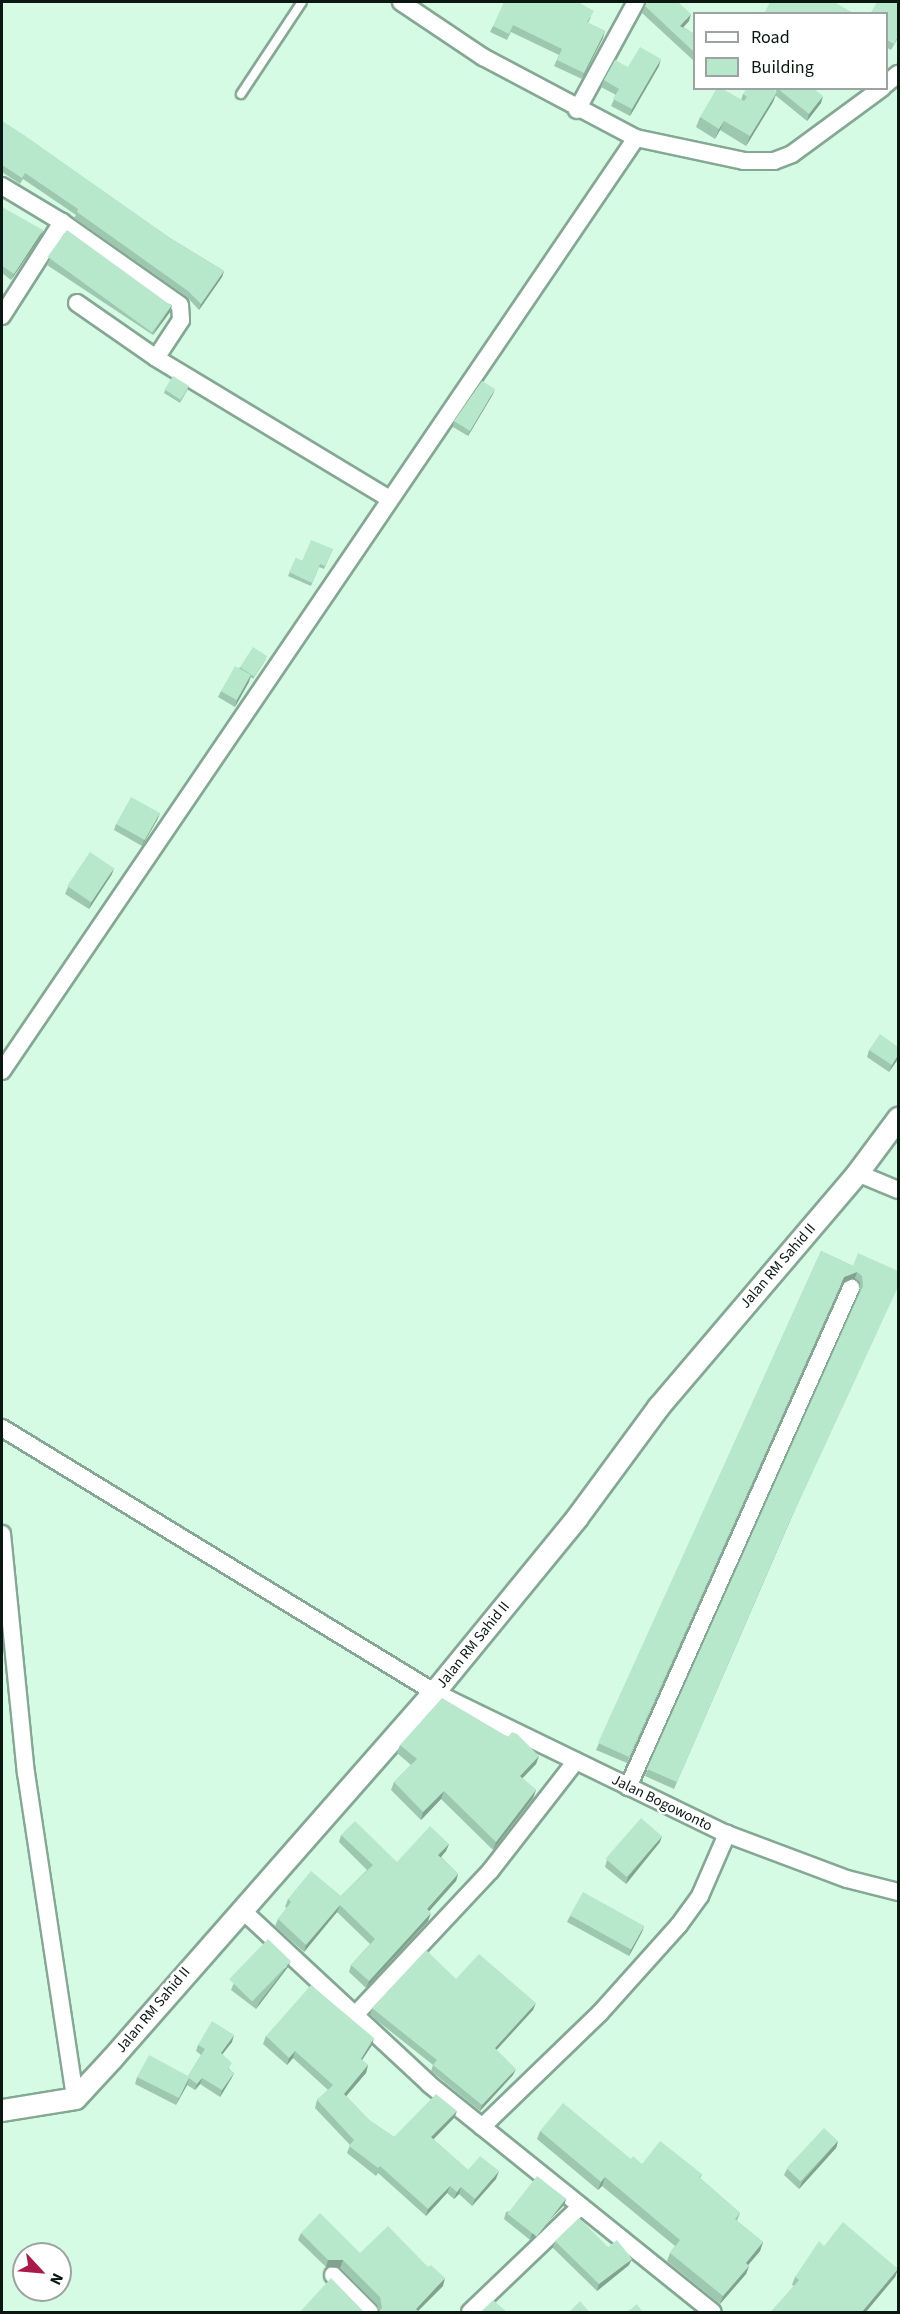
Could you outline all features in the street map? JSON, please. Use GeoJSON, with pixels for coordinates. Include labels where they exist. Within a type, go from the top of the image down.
{"type":"FeatureCollection","features":[{"type":"Feature","properties":{"kind":"street"},"geometry":{"type":"LineString","coordinates":[[401,2],[483,57],[577,110],[636,138],[744,160],[774,161],[812,142],[879,90]]}},
{"type":"Feature","properties":{"kind":"street"},"geometry":{"type":"LineString","coordinates":[[577,110],[636,2]]}},
{"type":"Feature","properties":{"kind":"street"},"geometry":{"type":"LineString","coordinates":[[2,1071],[388,498],[636,138]]}},
{"type":"Feature","properties":{"kind":"street"},"geometry":{"type":"LineString","coordinates":[[2,186],[62,222],[180,305],[181,320],[156,358]]}},
{"type":"Feature","properties":{"kind":"street"},"geometry":{"type":"LineString","coordinates":[[3,312],[62,222]]}},
{"type":"Feature","properties":{"kind":"street"},"geometry":{"type":"LineString","coordinates":[[77,303],[156,358],[388,498]]}},
{"type":"Feature","properties":{"kind":"street","name":"Jalan RM Sahid II"},"geometry":{"type":"LineString","coordinates":[[75,2098],[434,1692],[577,1517],[658,1407],[857,1173],[898,1118]]}},
{"type":"Feature","properties":{"kind":"street"},"geometry":{"type":"LineString","coordinates":[[857,1173],[898,1191]]}},
{"type":"Feature","properties":{"kind":"street"},"geometry":{"type":"LineString","coordinates":[[628,1787],[851,1288]]}},
{"type":"Feature","properties":{"kind":"street","name":"Jalan Bogowonto"},"geometry":{"type":"LineString","coordinates":[[2,1428],[434,1692],[727,1834],[848,1879],[898,1892]]}},
{"type":"Feature","properties":{"kind":"street"},"geometry":{"type":"LineString","coordinates":[[2,1534],[26,1773],[75,2098],[2,2110]]}},
{"type":"Feature","properties":{"kind":"street"},"geometry":{"type":"LineString","coordinates":[[356,2014],[491,1870],[576,1761]]}},
{"type":"Feature","properties":{"kind":"street"},"geometry":{"type":"LineString","coordinates":[[482,2127],[600,2013],[679,1925],[700,1896],[727,1834]]}},
{"type":"Feature","properties":{"kind":"street"},"geometry":{"type":"LineString","coordinates":[[240,1909],[429,2084],[713,2313]]}},
{"type":"Feature","properties":{"kind":"street"},"geometry":{"type":"LineString","coordinates":[[470,2313],[581,2206]]}},
{"type":"Feature","properties":{"kind":"street"},"geometry":{"type":"LineString","coordinates":[[333,2276],[370,2313]]}},
{"type":"Feature","properties":{"kind":"lane"},"geometry":{"type":"LineString","coordinates":[[242,94],[302,2]]}},
{"type":"Feature","properties":{"kind":"building"},"geometry":{"type":"Polygon","coordinates":[[[504,2],[578,2],[594,11],[587,22],[605,31],[584,73],[557,60],[562,49],[513,25],[509,34],[493,26],[504,2]]]}},
{"type":"Feature","properties":{"kind":"building"},"geometry":{"type":"Polygon","coordinates":[[[649,2],[678,2],[691,14],[680,26],[693,33],[693,51],[645,6],[649,2]]]}},
{"type":"Feature","properties":{"kind":"building"},"geometry":{"type":"Polygon","coordinates":[[[770,2],[834,2],[852,12],[765,12],[770,2]]]}},
{"type":"Feature","properties":{"kind":"building"},"geometry":{"type":"Polygon","coordinates":[[[877,2],[898,2],[898,36],[894,44],[888,41],[888,12],[871,12],[877,2]]]}},
{"type":"Feature","properties":{"kind":"building"},"geometry":{"type":"Polygon","coordinates":[[[640,47],[661,59],[632,109],[613,99],[619,89],[604,80],[615,60],[628,67],[640,47]]]}},
{"type":"Feature","properties":{"kind":"building"},"geometry":{"type":"Polygon","coordinates":[[[716,90],[725,90],[744,101],[747,97],[743,94],[746,90],[774,90],[777,92],[750,136],[724,121],[719,129],[700,117],[716,90]]]}},
{"type":"Feature","properties":{"kind":"building"},"geometry":{"type":"Polygon","coordinates":[[[779,90],[816,90],[823,96],[809,114],[779,90]]]}},
{"type":"Feature","properties":{"kind":"building"},"geometry":{"type":"Polygon","coordinates":[[[2,121],[170,238],[224,271],[201,304],[188,291],[77,212],[78,209],[25,173],[22,178],[2,165],[2,121]]]}},
{"type":"Feature","properties":{"kind":"building"},"geometry":{"type":"Polygon","coordinates":[[[2,207],[43,230],[14,274],[2,266],[2,207]]]}},
{"type":"Feature","properties":{"kind":"building"},"geometry":{"type":"Polygon","coordinates":[[[67,230],[171,306],[152,333],[48,257],[67,230]]]}},
{"type":"Feature","properties":{"kind":"building"},"geometry":{"type":"Polygon","coordinates":[[[173,376],[189,386],[181,400],[165,390],[173,376]]]}},
{"type":"Feature","properties":{"kind":"building"},"geometry":{"type":"Polygon","coordinates":[[[482,381],[495,389],[470,431],[454,421],[482,381]]]}},
{"type":"Feature","properties":{"kind":"building"},"geometry":{"type":"Polygon","coordinates":[[[311,540],[333,549],[325,566],[320,564],[312,583],[289,572],[296,558],[302,561],[311,540]]]}},
{"type":"Feature","properties":{"kind":"building"},"geometry":{"type":"Polygon","coordinates":[[[253,647],[267,656],[254,676],[240,667],[253,647]]]}},
{"type":"Feature","properties":{"kind":"building"},"geometry":{"type":"Polygon","coordinates":[[[235,666],[251,675],[237,700],[221,691],[235,666]]]}},
{"type":"Feature","properties":{"kind":"building"},"geometry":{"type":"Polygon","coordinates":[[[131,797],[160,813],[145,840],[116,824],[131,797]]]}},
{"type":"Feature","properties":{"kind":"building"},"geometry":{"type":"Polygon","coordinates":[[[90,852],[114,868],[91,902],[67,886],[90,852]]]}},
{"type":"Feature","properties":{"kind":"building"},"geometry":{"type":"Polygon","coordinates":[[[880,1034],[898,1047],[898,1055],[892,1065],[869,1050],[880,1034]]]}},
{"type":"Feature","properties":{"kind":"building"},"geometry":{"type":"Polygon","coordinates":[[[821,1251],[853,1266],[858,1253],[898,1271],[898,1287],[793,1514],[677,1782],[647,1769],[863,1286],[862,1276],[857,1272],[844,1277],[629,1757],[598,1743],[821,1251]]]}},
{"type":"Feature","properties":{"kind":"building"},"geometry":{"type":"Polygon","coordinates":[[[442,1698],[508,1737],[512,1732],[517,1734],[539,1756],[520,1776],[536,1790],[496,1842],[444,1791],[423,1812],[394,1782],[417,1759],[400,1745],[442,1698]]]}},
{"type":"Feature","properties":{"kind":"building"},"geometry":{"type":"Polygon","coordinates":[[[641,1818],[662,1836],[627,1877],[606,1859],[641,1818]]]}},
{"type":"Feature","properties":{"kind":"building"},"geometry":{"type":"Polygon","coordinates":[[[355,1821],[397,1862],[430,1826],[449,1844],[438,1855],[458,1874],[427,1909],[431,1913],[369,1981],[351,1965],[375,1939],[340,1905],[306,1945],[278,1919],[291,1902],[288,1899],[311,1871],[341,1896],[373,1865],[341,1835],[355,1821]]]}},
{"type":"Feature","properties":{"kind":"building"},"geometry":{"type":"Polygon","coordinates":[[[583,1892],[644,1926],[631,1950],[570,1916],[583,1892]]]}},
{"type":"Feature","properties":{"kind":"building"},"geometry":{"type":"Polygon","coordinates":[[[268,1939],[291,1961],[252,2002],[229,1979],[268,1939]]]}},
{"type":"Feature","properties":{"kind":"building"},"geometry":{"type":"Polygon","coordinates":[[[426,1950],[456,1979],[479,1954],[536,2003],[495,2048],[516,2069],[482,2105],[433,2065],[437,2060],[372,2008],[426,1950]]]}},
{"type":"Feature","properties":{"kind":"building"},"geometry":{"type":"Polygon","coordinates":[[[311,1985],[374,2038],[361,2059],[368,2065],[344,2094],[369,2120],[394,2137],[436,2094],[457,2111],[431,2137],[468,2170],[480,2156],[499,2171],[475,2199],[461,2187],[457,2192],[450,2186],[428,2209],[380,2166],[378,2168],[349,2146],[354,2140],[317,2100],[333,2085],[295,2051],[289,2058],[266,2036],[311,1985]]]}},
{"type":"Feature","properties":{"kind":"building"},"geometry":{"type":"Polygon","coordinates":[[[212,2021],[234,2035],[221,2053],[232,2063],[228,2069],[234,2073],[222,2090],[202,2078],[197,2084],[189,2078],[179,2098],[137,2077],[149,2055],[188,2076],[205,2049],[198,2045],[212,2021]]]}},
{"type":"Feature","properties":{"kind":"building"},"geometry":{"type":"Polygon","coordinates":[[[563,2103],[631,2159],[633,2156],[642,2164],[660,2141],[702,2174],[699,2177],[740,2213],[735,2219],[763,2242],[746,2263],[749,2266],[723,2296],[670,2253],[680,2240],[605,2177],[601,2182],[540,2131],[563,2103]]]}},
{"type":"Feature","properties":{"kind":"building"},"geometry":{"type":"Polygon","coordinates":[[[824,2128],[838,2141],[800,2181],[786,2168],[824,2128]]]}},
{"type":"Feature","properties":{"kind":"building"},"geometry":{"type":"Polygon","coordinates":[[[537,2176],[566,2199],[537,2237],[507,2214],[537,2176]]]}},
{"type":"Feature","properties":{"kind":"building"},"geometry":{"type":"Polygon","coordinates":[[[320,2213],[360,2253],[388,2226],[428,2267],[431,2265],[445,2278],[416,2309],[420,2313],[378,2313],[382,2308],[380,2297],[343,2260],[328,2260],[301,2233],[320,2213]]]}},
{"type":"Feature","properties":{"kind":"building"},"geometry":{"type":"Polygon","coordinates":[[[579,2218],[608,2247],[617,2240],[632,2259],[599,2284],[555,2241],[579,2218]]]}},
{"type":"Feature","properties":{"kind":"building"},"geometry":{"type":"Polygon","coordinates":[[[843,2222],[898,2269],[861,2313],[770,2313],[799,2280],[795,2277],[819,2241],[824,2246],[843,2222]]]}},
{"type":"Feature","properties":{"kind":"building"},"geometry":{"type":"Polygon","coordinates":[[[331,2278],[365,2313],[299,2313],[331,2278]]]}},
{"type":"Feature","properties":{"kind":"building"},"geometry":{"type":"Polygon","coordinates":[[[493,2300],[508,2313],[480,2313],[493,2300]]]}},
{"type":"Feature","properties":{"kind":"building"},"geometry":{"type":"Polygon","coordinates":[[[580,2301],[590,2313],[568,2313],[580,2301]]]}},
{"type":"Feature","properties":{"kind":"building"},"geometry":{"type":"Polygon","coordinates":[[[637,2304],[643,2313],[626,2313],[637,2304]]]}}]}
